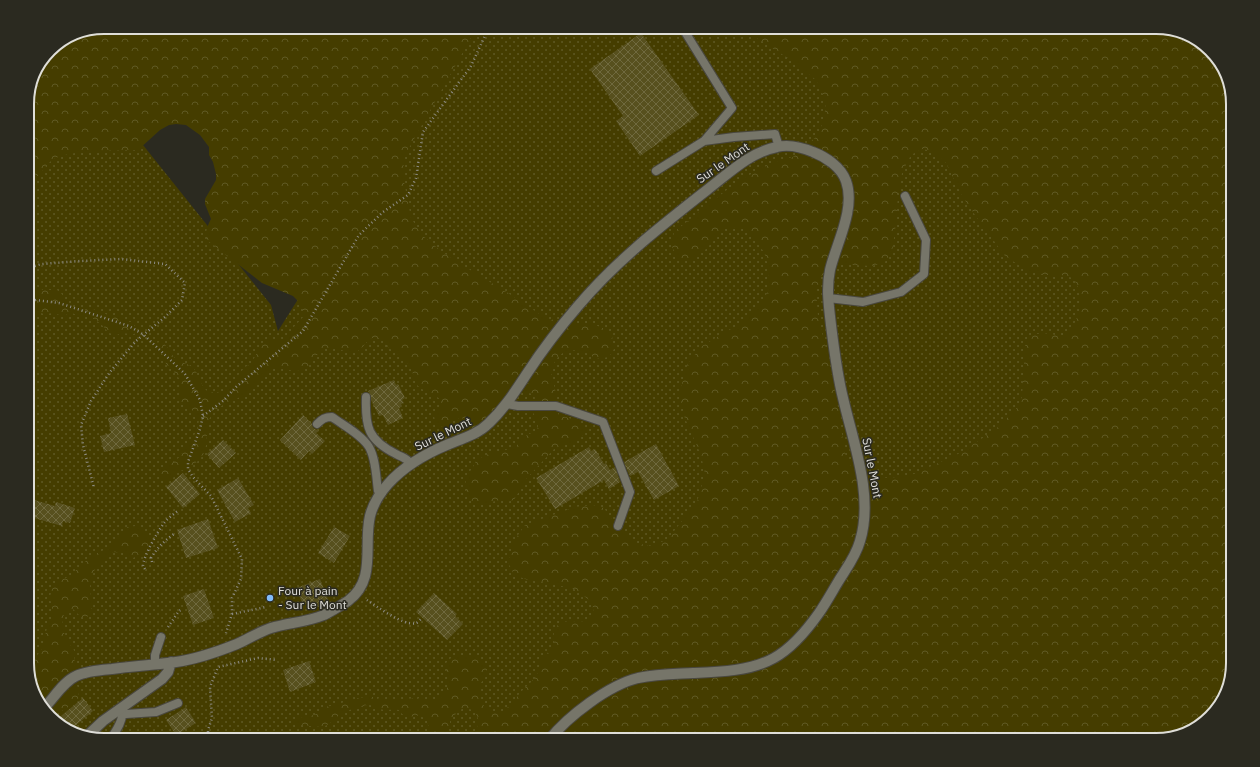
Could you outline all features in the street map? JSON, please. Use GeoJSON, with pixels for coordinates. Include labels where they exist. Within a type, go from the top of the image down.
{"type":"FeatureCollection","features":[{"type":"Feature","properties":{"kind":"street","name":"Sur le Mont"},"geometry":{"type":"LineString","coordinates":[[47,705],[66,683],[78,675],[102,670],[201,657],[217,652],[269,629],[326,614],[350,600],[357,593],[363,582],[367,566],[369,521],[372,509],[382,493],[399,474],[411,464],[429,453],[470,437],[486,427],[507,404],[553,337],[576,308],[616,264],[642,241],[736,167],[751,158],[771,148],[790,146],[802,148],[825,158],[841,172],[847,184],[848,203],[846,216],[830,272],[828,298],[834,351],[842,394],[863,484],[866,510],[861,538],[857,549],[819,612],[805,631],[776,657],[758,664],[741,668],[700,673],[658,674],[627,681],[616,686],[578,711],[555,733]]}},
{"type":"Feature","properties":{"kind":"street"},"geometry":{"type":"LineString","coordinates":[[93,732],[103,722],[162,679],[168,672],[172,662]]}},
{"type":"Feature","properties":{"kind":"lane"},"geometry":{"type":"LineString","coordinates":[[656,170],[704,141],[732,108],[686,34]]}},
{"type":"Feature","properties":{"kind":"lane"},"geometry":{"type":"LineString","coordinates":[[704,141],[775,134],[779,147]]}},
{"type":"Feature","properties":{"kind":"lane"},"geometry":{"type":"LineString","coordinates":[[828,298],[863,302],[901,292],[924,274],[926,240],[905,196]]}},
{"type":"Feature","properties":{"kind":"lane"},"geometry":{"type":"LineString","coordinates":[[366,397],[366,419],[370,433],[375,440],[385,448],[407,459],[411,464]]}},
{"type":"Feature","properties":{"kind":"lane"},"geometry":{"type":"LineString","coordinates":[[507,404],[518,406],[556,406],[603,422],[630,492],[618,526]]}},
{"type":"Feature","properties":{"kind":"lane"},"geometry":{"type":"LineString","coordinates":[[317,424],[326,417],[332,417],[363,440],[369,447],[372,455],[378,491],[382,493]]}},
{"type":"Feature","properties":{"kind":"lane"},"geometry":{"type":"LineString","coordinates":[[155,664],[155,655],[161,637]]}},
{"type":"Feature","properties":{"kind":"lane"},"geometry":{"type":"LineString","coordinates":[[120,711],[126,714],[156,712],[178,703]]}},
{"type":"Feature","properties":{"kind":"lane"},"geometry":{"type":"LineString","coordinates":[[114,733],[122,716],[120,711]]}},
{"type":"Feature","properties":{"kind":"path"},"geometry":{"type":"LineString","coordinates":[[203,416],[223,401],[236,387],[303,330],[359,235],[383,212],[408,195],[416,178],[423,132],[471,66],[486,34]]}},
{"type":"Feature","properties":{"kind":"path"},"geometry":{"type":"LineString","coordinates":[[34,266],[42,264],[114,259],[165,264],[185,283],[182,300],[136,342],[110,372],[91,401],[81,425],[83,445],[94,488]]}},
{"type":"Feature","properties":{"kind":"path"},"geometry":{"type":"LineString","coordinates":[[34,300],[58,303],[129,326],[144,335],[185,374],[200,400],[203,416],[188,462],[188,469],[193,477],[211,496],[242,559],[241,579],[232,598],[232,614],[226,633]]}},
{"type":"Feature","properties":{"kind":"path"},"geometry":{"type":"LineString","coordinates":[[145,569],[143,564],[149,549],[161,528],[165,522],[179,510]]}},
{"type":"Feature","properties":{"kind":"path"},"geometry":{"type":"LineString","coordinates":[[152,562],[151,558],[155,551],[164,541],[174,534]]}},
{"type":"Feature","properties":{"kind":"path"},"geometry":{"type":"LineString","coordinates":[[357,593],[399,620],[413,624],[417,623],[421,619]]}},
{"type":"Feature","properties":{"kind":"path"},"geometry":{"type":"LineString","coordinates":[[232,614],[266,607]]}},
{"type":"Feature","properties":{"kind":"path"},"geometry":{"type":"LineString","coordinates":[[161,637],[183,609]]}},
{"type":"Feature","properties":{"kind":"path"},"geometry":{"type":"LineString","coordinates":[[208,733],[212,718],[210,687],[218,667],[258,658],[278,660]]}},
{"type":"Feature","properties":{"kind":"green space"},"geometry":{"type":"Polygon","coordinates":[[[104,34],[473,34],[404,157],[403,176],[411,218],[422,235],[441,251],[547,319],[598,326],[609,331],[612,336],[614,349],[609,357],[596,359],[583,352],[576,350],[570,351],[559,356],[552,370],[556,394],[552,399],[557,412],[559,415],[579,423],[585,430],[583,435],[574,442],[555,448],[527,478],[514,500],[506,502],[500,500],[486,505],[475,505],[470,498],[466,487],[466,479],[468,475],[476,460],[493,452],[506,450],[517,445],[527,435],[536,431],[538,423],[531,408],[535,398],[533,394],[519,391],[509,407],[472,429],[469,420],[462,418],[452,421],[443,427],[438,426],[434,416],[442,406],[440,399],[419,387],[407,363],[381,339],[371,338],[359,350],[352,353],[331,347],[327,348],[320,352],[306,368],[302,370],[294,371],[277,367],[265,372],[245,394],[223,405],[215,411],[210,417],[208,424],[204,453],[199,460],[191,466],[184,470],[177,471],[173,478],[166,484],[159,474],[161,470],[165,465],[173,462],[179,457],[184,446],[195,434],[199,418],[191,409],[181,402],[179,396],[181,382],[177,375],[166,364],[162,354],[152,348],[152,345],[161,342],[175,358],[192,367],[196,371],[207,391],[223,392],[232,384],[245,367],[251,364],[260,345],[265,341],[284,340],[290,336],[292,329],[304,316],[302,305],[293,296],[262,283],[208,241],[206,233],[211,219],[205,204],[205,199],[216,180],[216,174],[213,162],[209,155],[209,147],[200,135],[186,125],[169,125],[160,130],[138,150],[93,151],[68,154],[58,157],[46,166],[39,176],[34,176],[34,99],[36,86],[48,61],[58,51],[77,39],[90,35],[104,34]]]}},
{"type":"Feature","properties":{"kind":"green space"},"geometry":{"type":"Polygon","coordinates":[[[466,34],[980,34],[1226,646],[1224,681],[1221,690],[1212,706],[1199,719],[1174,731],[1156,733],[104,733],[86,731],[69,724],[54,713],[43,698],[36,681],[34,668],[34,99],[36,86],[41,73],[48,61],[58,51],[77,39],[95,85],[271,305],[278,331],[466,34]]]}},
{"type":"Feature","properties":{"kind":"green space"},"geometry":{"type":"Polygon","coordinates":[[[750,34],[1156,34],[1174,36],[1183,39],[1199,48],[1212,61],[1222,81],[1226,99],[1226,663],[1224,681],[1212,706],[1199,719],[1183,728],[1174,731],[1156,733],[483,733],[478,730],[478,718],[474,710],[463,708],[450,719],[450,728],[446,732],[432,733],[430,732],[427,721],[420,715],[408,717],[403,715],[399,710],[382,710],[372,705],[357,707],[343,713],[322,727],[295,723],[297,718],[314,715],[325,707],[358,698],[375,697],[388,700],[419,698],[438,701],[446,691],[448,683],[446,663],[451,658],[460,656],[475,657],[483,661],[487,669],[485,678],[479,685],[481,701],[486,708],[497,713],[501,712],[510,706],[537,675],[541,660],[553,646],[555,628],[561,623],[569,621],[590,620],[594,615],[592,602],[574,589],[528,580],[514,575],[508,562],[514,541],[525,525],[575,507],[593,505],[604,508],[610,517],[633,542],[649,546],[667,540],[697,502],[705,474],[701,455],[684,416],[680,390],[688,363],[702,346],[743,322],[754,312],[768,292],[769,269],[764,252],[747,230],[736,227],[726,228],[704,251],[693,259],[680,261],[672,247],[674,232],[738,181],[774,162],[793,157],[817,136],[824,120],[826,101],[816,80],[791,60],[750,34]],[[922,149],[911,155],[902,173],[898,194],[892,253],[884,263],[871,266],[839,264],[826,271],[821,277],[816,292],[818,316],[835,387],[845,454],[852,468],[870,477],[890,478],[914,474],[958,454],[995,430],[1016,409],[1022,397],[1025,346],[1032,335],[1043,333],[1062,336],[1072,329],[1081,308],[1078,287],[1073,278],[1028,271],[1005,256],[962,196],[946,163],[932,151],[922,149]]]}},
{"type":"Feature","properties":{"kind":"green space"},"geometry":{"type":"Polygon","coordinates":[[[34,285],[43,290],[57,290],[61,293],[68,305],[73,308],[85,310],[93,309],[108,315],[119,317],[124,322],[132,322],[137,330],[137,333],[121,333],[117,335],[109,333],[101,324],[90,316],[86,315],[77,315],[72,313],[62,316],[54,313],[44,314],[34,309],[34,285]]]}},
{"type":"Feature","properties":{"kind":"green space"},"geometry":{"type":"Polygon","coordinates":[[[136,526],[151,537],[151,545],[141,554],[133,558],[124,553],[113,552],[101,561],[92,574],[90,587],[92,609],[86,619],[73,609],[64,613],[62,626],[66,639],[74,650],[76,683],[79,691],[78,701],[56,715],[48,706],[39,690],[34,660],[45,644],[45,636],[51,619],[52,609],[50,597],[52,588],[61,580],[70,576],[91,556],[104,550],[116,540],[127,527],[136,526]]]}},
{"type":"Feature","properties":{"kind":"building"},"geometry":{"type":"Polygon","coordinates":[[[642,34],[699,115],[640,156],[616,121],[623,116],[590,69],[642,34]]]}},
{"type":"Feature","properties":{"kind":"building"},"geometry":{"type":"Polygon","coordinates":[[[394,380],[396,385],[398,384],[405,398],[402,400],[404,403],[401,404],[402,406],[399,408],[403,418],[388,425],[383,415],[379,416],[368,391],[394,380]]]}},
{"type":"Feature","properties":{"kind":"building"},"geometry":{"type":"Polygon","coordinates":[[[127,414],[135,445],[104,452],[100,436],[111,433],[108,418],[127,414]]]}},
{"type":"Feature","properties":{"kind":"building"},"geometry":{"type":"Polygon","coordinates":[[[303,415],[312,424],[313,428],[319,431],[316,433],[325,441],[312,454],[309,451],[301,460],[280,440],[303,415]]]}},
{"type":"Feature","properties":{"kind":"building"},"geometry":{"type":"Polygon","coordinates":[[[223,440],[236,453],[219,468],[207,454],[223,440]]]}},
{"type":"Feature","properties":{"kind":"building"},"geometry":{"type":"Polygon","coordinates":[[[656,444],[679,486],[654,500],[638,472],[630,476],[624,462],[656,444]]]}},
{"type":"Feature","properties":{"kind":"building"},"geometry":{"type":"Polygon","coordinates":[[[589,447],[591,451],[595,449],[604,464],[606,463],[610,470],[615,467],[620,482],[609,489],[604,480],[555,509],[536,478],[589,447]]]}},
{"type":"Feature","properties":{"kind":"building"},"geometry":{"type":"Polygon","coordinates":[[[183,473],[200,494],[183,508],[166,487],[183,473]]]}},
{"type":"Feature","properties":{"kind":"building"},"geometry":{"type":"Polygon","coordinates":[[[238,478],[254,505],[248,508],[251,513],[235,522],[217,490],[238,478]]]}},
{"type":"Feature","properties":{"kind":"building"},"geometry":{"type":"Polygon","coordinates":[[[34,500],[55,506],[56,502],[75,508],[70,523],[63,521],[62,526],[34,518],[34,500]]]}},
{"type":"Feature","properties":{"kind":"building"},"geometry":{"type":"Polygon","coordinates":[[[208,519],[218,548],[186,558],[177,530],[208,519]]]}},
{"type":"Feature","properties":{"kind":"building"},"geometry":{"type":"Polygon","coordinates":[[[334,527],[350,536],[334,563],[318,553],[334,527]]]}},
{"type":"Feature","properties":{"kind":"building"},"geometry":{"type":"Polygon","coordinates":[[[320,579],[329,602],[310,610],[307,603],[303,605],[296,588],[320,579]]]}},
{"type":"Feature","properties":{"kind":"building"},"geometry":{"type":"Polygon","coordinates":[[[204,589],[214,618],[193,625],[183,596],[204,589]]]}},
{"type":"Feature","properties":{"kind":"building"},"geometry":{"type":"Polygon","coordinates":[[[434,593],[457,614],[455,616],[463,624],[447,640],[416,612],[434,593]]]}},
{"type":"Feature","properties":{"kind":"building"},"geometry":{"type":"Polygon","coordinates":[[[309,661],[316,682],[290,692],[283,670],[309,661]]]}},
{"type":"Feature","properties":{"kind":"building"},"geometry":{"type":"Polygon","coordinates":[[[83,698],[93,711],[74,727],[59,717],[83,698]]]}},
{"type":"Feature","properties":{"kind":"building"},"geometry":{"type":"Polygon","coordinates":[[[186,707],[196,723],[179,733],[175,733],[166,720],[186,707]]]}},
{"type":"Feature","properties":{"kind":"place","name":"Four à pain - Sur le Mont"},"geometry":{"type":"Point","coordinates":[270,598]}}]}
